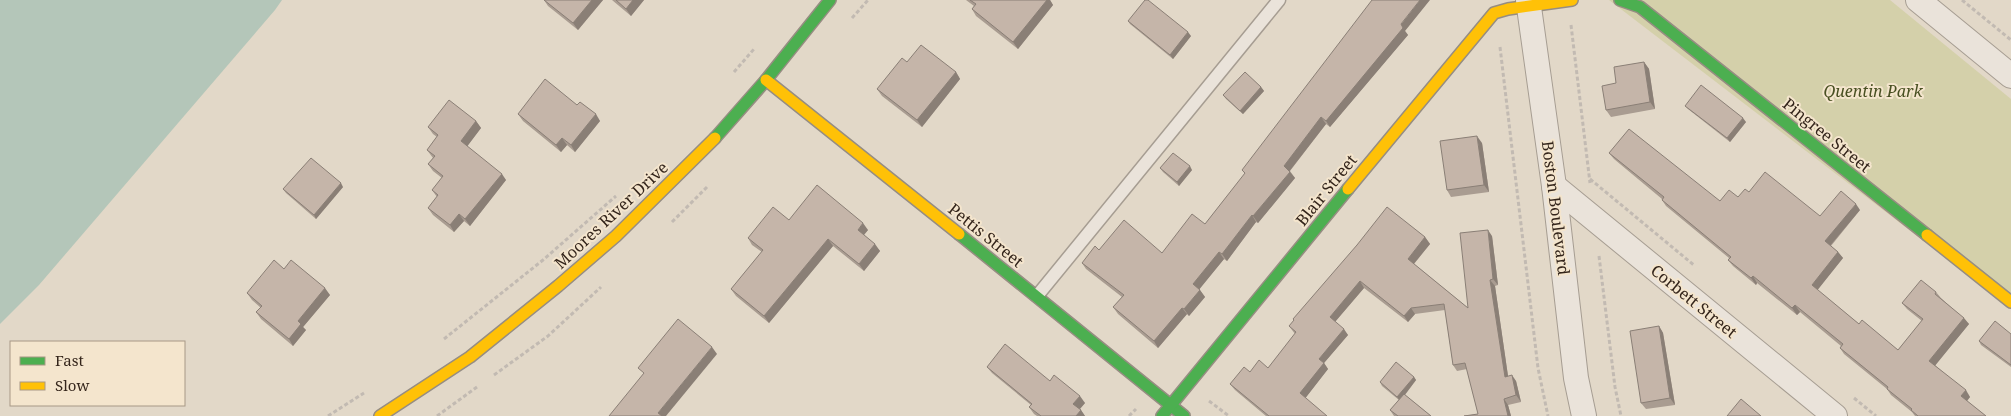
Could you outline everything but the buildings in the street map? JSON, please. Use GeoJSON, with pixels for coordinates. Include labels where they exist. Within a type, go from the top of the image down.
{"type":"FeatureCollection","features":[{"type":"Feature","properties":{"kind":"street","name":"Moores River Drive"},"geometry":{"type":"LineString","coordinates":[[380,416],[470,357],[573,274],[616,236],[702,152],[766,80],[830,0]]}},
{"type":"Feature","properties":{"kind":"street"},"geometry":{"type":"LineString","coordinates":[[1494,13],[1529,3],[1572,0]]}},
{"type":"Feature","properties":{"kind":"street","name":"Pingree Street"},"geometry":{"type":"LineString","coordinates":[[1620,0],[1640,6],[2011,302]]}},
{"type":"Feature","properties":{"kind":"street"},"geometry":{"type":"LineString","coordinates":[[1918,0],[2011,76]]}},
{"type":"Feature","properties":{"kind":"street","name":"Boston Boulevard"},"geometry":{"type":"LineString","coordinates":[[1529,3],[1554,186],[1576,378],[1584,416]]}},
{"type":"Feature","properties":{"kind":"street","name":"Blair Street"},"geometry":{"type":"LineString","coordinates":[[1162,416],[1494,13]]}},
{"type":"Feature","properties":{"kind":"street","name":"Pettis Street"},"geometry":{"type":"LineString","coordinates":[[766,80],[1184,416]]}},
{"type":"Feature","properties":{"kind":"street","name":"Corbett Street"},"geometry":{"type":"LineString","coordinates":[[1554,186],[1835,416]]}},
{"type":"Feature","properties":{"kind":"lane"},"geometry":{"type":"LineString","coordinates":[[1037,296],[1279,0]]}},
{"type":"Feature","properties":{"kind":"path"},"geometry":{"type":"LineString","coordinates":[[1962,0],[2011,40]]}},
{"type":"Feature","properties":{"kind":"path"},"geometry":{"type":"LineString","coordinates":[[1494,13],[1538,368],[1548,416]]}},
{"type":"Feature","properties":{"kind":"path"},"geometry":{"type":"LineString","coordinates":[[731,76],[755,47]]}},
{"type":"Feature","properties":{"kind":"path"},"geometry":{"type":"LineString","coordinates":[[440,343],[543,260],[620,192]]}},
{"type":"Feature","properties":{"kind":"path"},"geometry":{"type":"LineString","coordinates":[[328,416],[368,390]]}},
{"type":"Feature","properties":{"kind":"green space","name":"Quentin Park"},"geometry":{"type":"Polygon","coordinates":[[[1609,0],[1890,0],[2011,99],[2011,308],[1609,0]]]}},
{"type":"Feature","properties":{"kind":"shaded area"},"geometry":{"type":"Polygon","coordinates":[[[0,0],[282,0],[39,285],[0,324],[0,0]]]}},
{"type":"Feature","properties":{"kind":"traffic: fast"},"geometry":{"type":"LineString","coordinates":[[715,138],[766,80],[830,0]]}},
{"type":"Feature","properties":{"kind":"traffic: fast"},"geometry":{"type":"LineString","coordinates":[[1620,0],[1640,7],[1927,235]]}},
{"type":"Feature","properties":{"kind":"traffic: fast"},"geometry":{"type":"LineString","coordinates":[[1162,416],[1348,189]]}},
{"type":"Feature","properties":{"kind":"traffic: fast"},"geometry":{"type":"LineString","coordinates":[[959,234],[1184,416]]}},
{"type":"Feature","properties":{"kind":"traffic: slow"},"geometry":{"type":"LineString","coordinates":[[1348,189],[1494,13],[1508,9],[1572,0]]}},
{"type":"Feature","properties":{"kind":"traffic: slow"},"geometry":{"type":"LineString","coordinates":[[766,80],[959,234]]}},
{"type":"Feature","properties":{"kind":"traffic: slow"},"geometry":{"type":"LineString","coordinates":[[380,416],[470,357],[558,286],[616,236],[715,138]]}},
{"type":"Feature","properties":{"kind":"traffic: slow"},"geometry":{"type":"LineString","coordinates":[[1927,235],[2011,302]]}}]}
